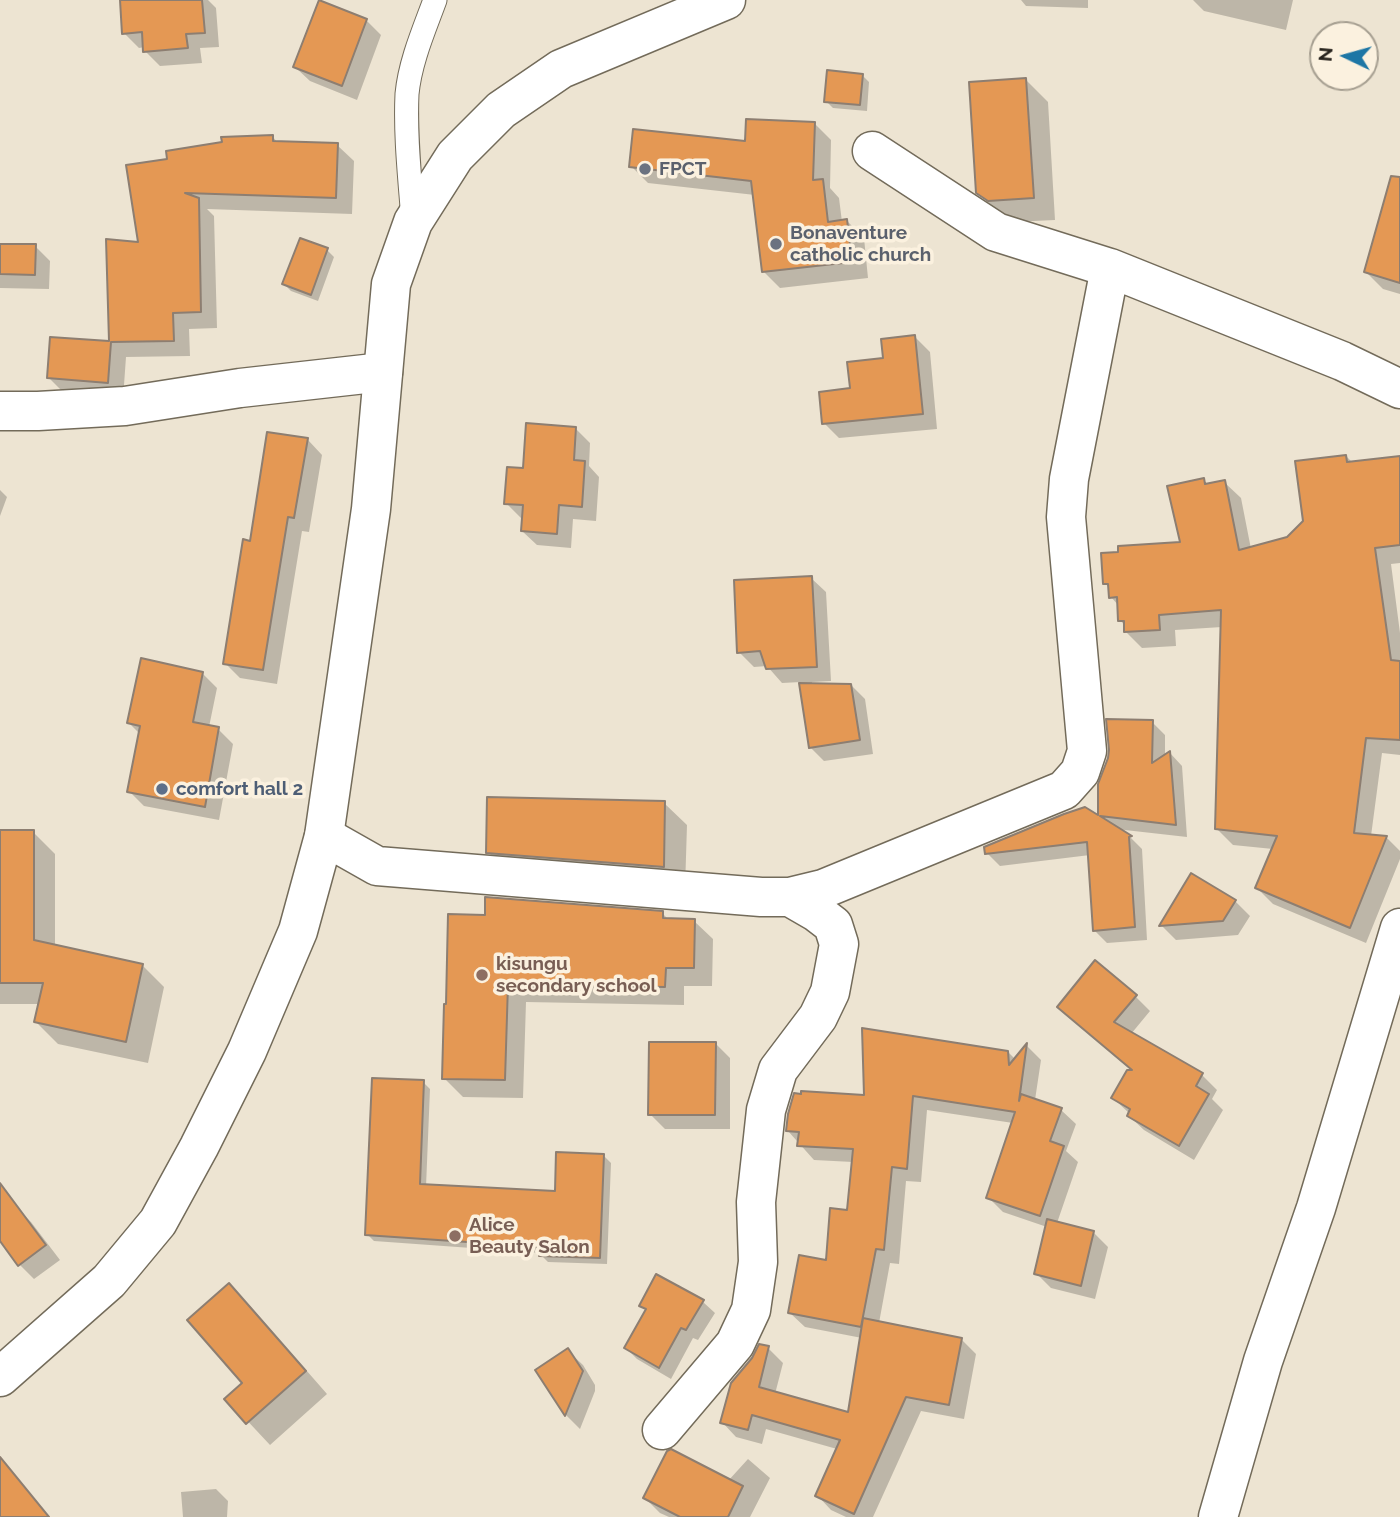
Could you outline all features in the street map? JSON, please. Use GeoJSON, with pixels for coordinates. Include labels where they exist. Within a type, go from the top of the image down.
{"type":"FeatureCollection","features":[{"type":"Feature","properties":{"kind":"street"},"geometry":{"type":"LineString","coordinates":[[0,1377],[109,1281],[158,1222],[247,1051],[298,931],[324,836],[371,509],[391,284],[413,222],[455,156],[501,110],[561,69],[726,0]]}},
{"type":"Feature","properties":{"kind":"street"},"geometry":{"type":"LineString","coordinates":[[872,151],[996,232],[1110,268],[1342,361],[1400,389]]}},
{"type":"Feature","properties":{"kind":"street"},"geometry":{"type":"LineString","coordinates":[[324,836],[377,866],[597,885],[790,897],[823,889],[1063,790],[1080,772],[1087,751],[1066,517],[1069,479],[1110,268]]}},
{"type":"Feature","properties":{"kind":"street"},"geometry":{"type":"LineString","coordinates":[[0,411],[125,406],[240,388],[383,372]]}},
{"type":"Feature","properties":{"kind":"street"},"geometry":{"type":"LineString","coordinates":[[662,1430],[735,1345],[751,1310],[758,1262],[756,1202],[765,1110],[778,1070],[818,1017],[830,992],[839,944],[833,925],[790,897]]}},
{"type":"Feature","properties":{"kind":"street"},"geometry":{"type":"LineString","coordinates":[[1218,1517],[1263,1361],[1316,1208],[1400,928]]}},
{"type":"Feature","properties":{"kind":"lane"},"geometry":{"type":"LineString","coordinates":[[413,222],[407,92],[417,49],[435,0]]}},
{"type":"Feature","properties":{"kind":"building"},"geometry":{"type":"Polygon","coordinates":[[[120,0],[202,0],[205,33],[186,34],[188,48],[143,52],[142,32],[122,34],[120,0]]]}},
{"type":"Feature","properties":{"kind":"building"},"geometry":{"type":"Polygon","coordinates":[[[319,0],[367,19],[342,86],[293,67],[319,0]]]}},
{"type":"Feature","properties":{"kind":"building"},"geometry":{"type":"Polygon","coordinates":[[[827,70],[863,74],[860,105],[824,102],[827,70]]]}},
{"type":"Feature","properties":{"kind":"building"},"geometry":{"type":"Polygon","coordinates":[[[1026,78],[1034,198],[988,201],[976,193],[969,82],[1026,78]]]}},
{"type":"Feature","properties":{"kind":"building"},"geometry":{"type":"Polygon","coordinates":[[[746,119],[815,122],[813,180],[823,179],[828,222],[847,219],[852,262],[762,272],[751,181],[629,167],[633,129],[745,141],[746,119]]]}},
{"type":"Feature","properties":{"kind":"building"},"geometry":{"type":"Polygon","coordinates":[[[273,135],[273,141],[338,143],[336,198],[185,193],[199,198],[201,312],[173,313],[174,341],[111,342],[108,383],[47,378],[50,337],[109,341],[106,239],[138,242],[126,165],[167,159],[166,151],[222,142],[221,137],[273,135]]]}},
{"type":"Feature","properties":{"kind":"building"},"geometry":{"type":"Polygon","coordinates":[[[1391,176],[1400,177],[1400,283],[1364,272],[1391,176]]]}},
{"type":"Feature","properties":{"kind":"building"},"geometry":{"type":"Polygon","coordinates":[[[300,238],[328,248],[311,295],[282,284],[300,238]]]}},
{"type":"Feature","properties":{"kind":"building"},"geometry":{"type":"Polygon","coordinates":[[[0,244],[36,244],[35,275],[0,274],[0,244]]]}},
{"type":"Feature","properties":{"kind":"building"},"geometry":{"type":"Polygon","coordinates":[[[915,335],[923,414],[822,424],[819,392],[850,388],[847,362],[883,358],[881,339],[915,335]]]}},
{"type":"Feature","properties":{"kind":"building"},"geometry":{"type":"Polygon","coordinates":[[[526,423],[576,427],[574,460],[585,461],[582,507],[559,505],[557,534],[521,531],[523,505],[504,504],[507,467],[523,468],[526,423]]]}},
{"type":"Feature","properties":{"kind":"building"},"geometry":{"type":"Polygon","coordinates":[[[267,432],[308,438],[294,518],[288,517],[263,670],[223,664],[243,539],[250,541],[267,432]]]}},
{"type":"Feature","properties":{"kind":"building"},"geometry":{"type":"Polygon","coordinates":[[[1346,455],[1347,462],[1400,456],[1400,545],[1375,548],[1391,660],[1400,661],[1400,740],[1366,738],[1354,833],[1387,836],[1350,928],[1255,888],[1277,836],[1215,829],[1221,610],[1159,615],[1160,630],[1124,632],[1124,621],[1118,621],[1117,597],[1109,598],[1108,584],[1103,584],[1101,553],[1118,552],[1118,546],[1180,542],[1167,486],[1204,478],[1205,484],[1225,480],[1239,550],[1287,537],[1303,521],[1295,461],[1346,455]]]}},
{"type":"Feature","properties":{"kind":"building"},"geometry":{"type":"Polygon","coordinates":[[[812,576],[817,667],[766,669],[760,651],[737,653],[734,580],[812,576]]]}},
{"type":"Feature","properties":{"kind":"building"},"geometry":{"type":"Polygon","coordinates":[[[141,658],[203,672],[193,722],[219,727],[205,807],[127,792],[140,726],[127,723],[141,658]]]}},
{"type":"Feature","properties":{"kind":"building"},"geometry":{"type":"Polygon","coordinates":[[[799,683],[851,684],[860,740],[809,748],[799,683]]]}},
{"type":"Feature","properties":{"kind":"building"},"geometry":{"type":"Polygon","coordinates":[[[1106,719],[1153,720],[1152,763],[1170,751],[1176,825],[1100,816],[1132,836],[1129,837],[1135,927],[1093,931],[1087,842],[985,854],[984,847],[1085,807],[1098,815],[1098,784],[1109,750],[1106,719]]]}},
{"type":"Feature","properties":{"kind":"building"},"geometry":{"type":"Polygon","coordinates":[[[487,797],[665,801],[664,867],[486,853],[487,797]]]}},
{"type":"Feature","properties":{"kind":"building"},"geometry":{"type":"Polygon","coordinates":[[[0,830],[34,830],[34,940],[143,964],[126,1042],[34,1022],[43,983],[0,983],[0,830]]]}},
{"type":"Feature","properties":{"kind":"building"},"geometry":{"type":"Polygon","coordinates":[[[1191,873],[1236,900],[1223,921],[1159,926],[1191,873]]]}},
{"type":"Feature","properties":{"kind":"building"},"geometry":{"type":"Polygon","coordinates":[[[485,897],[663,911],[663,918],[695,919],[694,968],[666,968],[665,987],[508,984],[505,1080],[442,1079],[448,914],[485,915],[485,897]]]}},
{"type":"Feature","properties":{"kind":"building"},"geometry":{"type":"Polygon","coordinates":[[[1095,960],[1137,995],[1114,1022],[1203,1073],[1196,1086],[1209,1094],[1179,1146],[1127,1116],[1130,1109],[1111,1098],[1127,1070],[1132,1070],[1057,1007],[1095,960]]]}},
{"type":"Feature","properties":{"kind":"building"},"geometry":{"type":"Polygon","coordinates":[[[862,1028],[1008,1051],[1009,1065],[1027,1043],[1019,1101],[1021,1094],[1062,1108],[1050,1141],[1064,1146],[1040,1216],[986,1198],[1015,1112],[913,1096],[907,1169],[892,1167],[884,1250],[876,1249],[861,1327],[788,1313],[799,1255],[826,1260],[830,1208],[847,1210],[853,1149],[797,1146],[799,1132],[786,1131],[794,1093],[801,1094],[801,1091],[864,1095],[862,1028]]]}},
{"type":"Feature","properties":{"kind":"building"},"geometry":{"type":"Polygon","coordinates":[[[649,1042],[716,1042],[715,1115],[648,1115],[649,1042]]]}},
{"type":"Feature","properties":{"kind":"building"},"geometry":{"type":"Polygon","coordinates":[[[372,1078],[424,1080],[420,1184],[555,1191],[556,1152],[604,1154],[600,1258],[539,1256],[540,1247],[365,1235],[372,1078]]]}},
{"type":"Feature","properties":{"kind":"building"},"geometry":{"type":"Polygon","coordinates":[[[0,1183],[46,1245],[18,1266],[0,1241],[0,1183]]]}},
{"type":"Feature","properties":{"kind":"building"},"geometry":{"type":"Polygon","coordinates":[[[1047,1219],[1094,1231],[1081,1286],[1034,1274],[1047,1219]]]}},
{"type":"Feature","properties":{"kind":"building"},"geometry":{"type":"Polygon","coordinates":[[[656,1274],[704,1300],[686,1330],[681,1328],[659,1368],[624,1348],[646,1309],[639,1306],[656,1274]]]}},
{"type":"Feature","properties":{"kind":"building"},"geometry":{"type":"Polygon","coordinates":[[[229,1283],[306,1371],[246,1424],[224,1399],[242,1383],[187,1320],[229,1283]]]}},
{"type":"Feature","properties":{"kind":"building"},"geometry":{"type":"Polygon","coordinates":[[[863,1318],[962,1338],[949,1405],[906,1397],[854,1514],[815,1496],[840,1440],[752,1415],[748,1430],[720,1423],[731,1383],[752,1358],[759,1344],[769,1346],[759,1387],[848,1412],[863,1318]]]}},
{"type":"Feature","properties":{"kind":"building"},"geometry":{"type":"Polygon","coordinates":[[[568,1348],[583,1371],[565,1416],[535,1370],[568,1348]]]}},
{"type":"Feature","properties":{"kind":"building"},"geometry":{"type":"Polygon","coordinates":[[[671,1449],[743,1486],[728,1517],[680,1517],[643,1498],[667,1451],[671,1449]]]}},
{"type":"Feature","properties":{"kind":"building"},"geometry":{"type":"Polygon","coordinates":[[[0,1457],[49,1517],[0,1517],[0,1457]]]}},
{"type":"Feature","properties":{"kind":"place","name":"FPCT"},"geometry":{"type":"Point","coordinates":[645,169]}},
{"type":"Feature","properties":{"kind":"place","name":"Bonaventure catholic church"},"geometry":{"type":"Point","coordinates":[776,244]}},
{"type":"Feature","properties":{"kind":"place","name":"comfort hall 2"},"geometry":{"type":"Point","coordinates":[162,789]}},
{"type":"Feature","properties":{"kind":"place","name":"kisungu secondary school"},"geometry":{"type":"Point","coordinates":[482,975]}},
{"type":"Feature","properties":{"kind":"place","name":"Alice Beauty Salon"},"geometry":{"type":"Point","coordinates":[455,1236]}}]}
